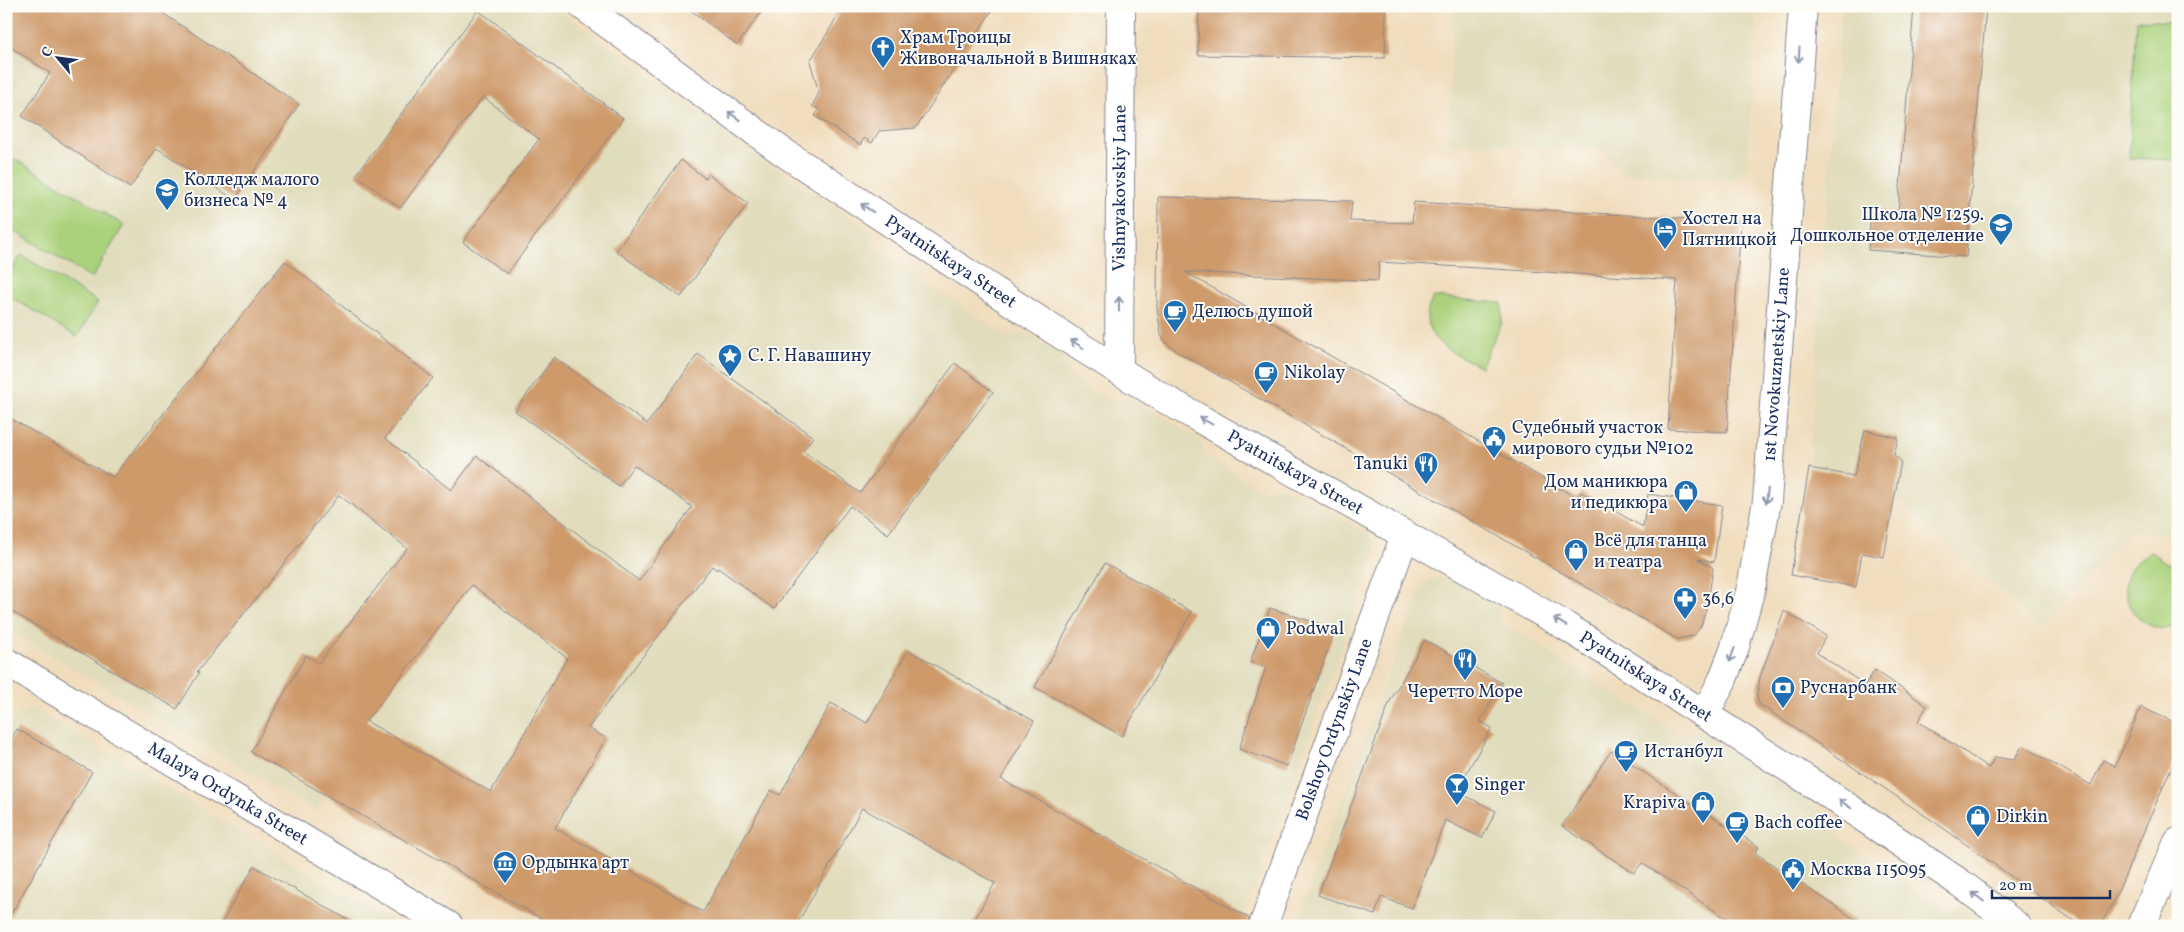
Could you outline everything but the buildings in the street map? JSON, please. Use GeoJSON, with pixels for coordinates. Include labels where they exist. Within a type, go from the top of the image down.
{"type":"FeatureCollection","features":[{"type":"Feature","properties":{"kind":"street","name":"Pyatnitskaya Street"},"geometry":{"type":"LineString","coordinates":[[583,6],[812,172],[1119,370],[1165,399],[1564,625],[1878,827],[1960,883],[2017,926]]}},
{"type":"Feature","properties":{"kind":"street","name":"Vishnyakovskiy Lane"},"geometry":{"type":"LineString","coordinates":[[1119,370],[1121,6]]}},
{"type":"Feature","properties":{"kind":"street","name":"1st Novokuznetskiy Lane"},"geometry":{"type":"LineString","coordinates":[[1705,714],[1722,681],[1734,650],[1751,588],[1767,501],[1803,6]]}},
{"type":"Feature","properties":{"kind":"street","name":"Bolshoy Ordynskiy Lane"},"geometry":{"type":"LineString","coordinates":[[1263,926],[1405,535]]}},
{"type":"Feature","properties":{"kind":"street","name":"Malaya Ordynka Street"},"geometry":{"type":"LineString","coordinates":[[8,667],[449,926]]}},
{"type":"Feature","properties":{"kind":"street"},"geometry":{"type":"LineString","coordinates":[[2141,926],[2178,842]]}},
{"type":"Feature","properties":{"kind":"shaded area"},"geometry":{"type":"Polygon","coordinates":[[[6,6],[553,6],[790,178],[870,231],[873,249],[1008,337],[1026,332],[1066,358],[1069,376],[1111,402],[1128,397],[1200,439],[1204,456],[1264,491],[1282,486],[1368,533],[1375,543],[1374,558],[1244,916],[1232,926],[554,926],[371,823],[377,813],[343,794],[337,802],[325,796],[316,811],[6,629],[6,6]]]}},
{"type":"Feature","properties":{"kind":"shaded area"},"geometry":{"type":"Polygon","coordinates":[[[1453,6],[1756,6],[1747,169],[1734,180],[1625,174],[1600,148],[1449,144],[1453,6]]]}},
{"type":"Feature","properties":{"kind":"shaded area","name":"Школа № 1259. Дошкольное отделение"},"geometry":{"type":"Polygon","coordinates":[[[1841,6],[2178,6],[2178,537],[2130,530],[2041,628],[1875,479],[1809,468],[1841,6]]]}},
{"type":"Feature","properties":{"kind":"shaded area"},"geometry":{"type":"Polygon","coordinates":[[[1438,576],[1453,580],[1497,605],[1502,623],[1680,735],[1699,731],[1809,802],[1835,820],[1838,837],[1945,910],[1963,907],[1989,926],[1295,926],[1417,597],[1423,585],[1438,576]]]}},
{"type":"Feature","properties":{"kind":"shaded area"},"geometry":{"type":"Polygon","coordinates":[[[30,709],[35,710],[400,926],[6,926],[6,728],[17,714],[30,709]]]}},
{"type":"Feature","properties":{"kind":"green space"},"geometry":{"type":"Polygon","coordinates":[[[2136,20],[2178,22],[2178,160],[2129,158],[2136,20]]]}},
{"type":"Feature","properties":{"kind":"green space"},"geometry":{"type":"Polygon","coordinates":[[[15,159],[124,225],[92,278],[6,226],[6,174],[15,159]]]}},
{"type":"Feature","properties":{"kind":"green space"},"geometry":{"type":"Polygon","coordinates":[[[21,255],[98,302],[77,337],[6,294],[6,280],[21,255]]]}},
{"type":"Feature","properties":{"kind":"green space"},"geometry":{"type":"Polygon","coordinates":[[[1433,297],[1502,303],[1502,322],[1481,367],[1446,348],[1433,335],[1427,316],[1433,297]]]}},
{"type":"Feature","properties":{"kind":"green space"},"geometry":{"type":"Polygon","coordinates":[[[2151,552],[2178,570],[2178,627],[2162,629],[2151,626],[2133,611],[2128,602],[2126,580],[2130,570],[2139,559],[2151,552]]]}},
{"type":"Feature","properties":{"kind":"place","name":"Храм Троицы Живоначальной в Вишняках"},"geometry":{"type":"Point","coordinates":[883,69]}},
{"type":"Feature","properties":{"kind":"place","name":"Колледж малого бизнеса № 4"},"geometry":{"type":"Point","coordinates":[167,211]}},
{"type":"Feature","properties":{"kind":"place","name":"Школа № 1259. Дошкольное отделение"},"geometry":{"type":"Point","coordinates":[2001,246]}},
{"type":"Feature","properties":{"kind":"place","name":"Хостел на Пятницкой"},"geometry":{"type":"Point","coordinates":[1665,250]}},
{"type":"Feature","properties":{"kind":"place","name":"Делюсь душой"},"geometry":{"type":"Point","coordinates":[1175,333]}},
{"type":"Feature","properties":{"kind":"place","name":"С. Г. Навашину"},"geometry":{"type":"Point","coordinates":[730,377]}},
{"type":"Feature","properties":{"kind":"place","name":"Nikolay"},"geometry":{"type":"Point","coordinates":[1266,394]}},
{"type":"Feature","properties":{"kind":"place","name":"Судебный участок мирового судьи №102"},"geometry":{"type":"Point","coordinates":[1494,459]}},
{"type":"Feature","properties":{"kind":"place","name":"Tanuki"},"geometry":{"type":"Point","coordinates":[1426,485]}},
{"type":"Feature","properties":{"kind":"place","name":"Дом маникюра и педикюра"},"geometry":{"type":"Point","coordinates":[1686,513]}},
{"type":"Feature","properties":{"kind":"place","name":"Всё для танца и театра"},"geometry":{"type":"Point","coordinates":[1576,572]}},
{"type":"Feature","properties":{"kind":"place","name":"36,6"},"geometry":{"type":"Point","coordinates":[1685,620]}},
{"type":"Feature","properties":{"kind":"place","name":"Podwal"},"geometry":{"type":"Point","coordinates":[1268,650]}},
{"type":"Feature","properties":{"kind":"place","name":"Черетто Море"},"geometry":{"type":"Point","coordinates":[1465,681]}},
{"type":"Feature","properties":{"kind":"place","name":"Руснарбанк"},"geometry":{"type":"Point","coordinates":[1783,709]}},
{"type":"Feature","properties":{"kind":"place","name":"Истанбул"},"geometry":{"type":"Point","coordinates":[1626,773]}},
{"type":"Feature","properties":{"kind":"place","name":"Singer"},"geometry":{"type":"Point","coordinates":[1457,806]}},
{"type":"Feature","properties":{"kind":"place","name":"Krapiva"},"geometry":{"type":"Point","coordinates":[1703,824]}},
{"type":"Feature","properties":{"kind":"place","name":"Dirkin"},"geometry":{"type":"Point","coordinates":[1978,838]}},
{"type":"Feature","properties":{"kind":"place","name":"Bach coffee"},"geometry":{"type":"Point","coordinates":[1737,844]}},
{"type":"Feature","properties":{"kind":"place","name":"Ордынка арт"},"geometry":{"type":"Point","coordinates":[505,884]}},
{"type":"Feature","properties":{"kind":"place","name":"Москва 115095"},"geometry":{"type":"Point","coordinates":[1793,891]}}]}
